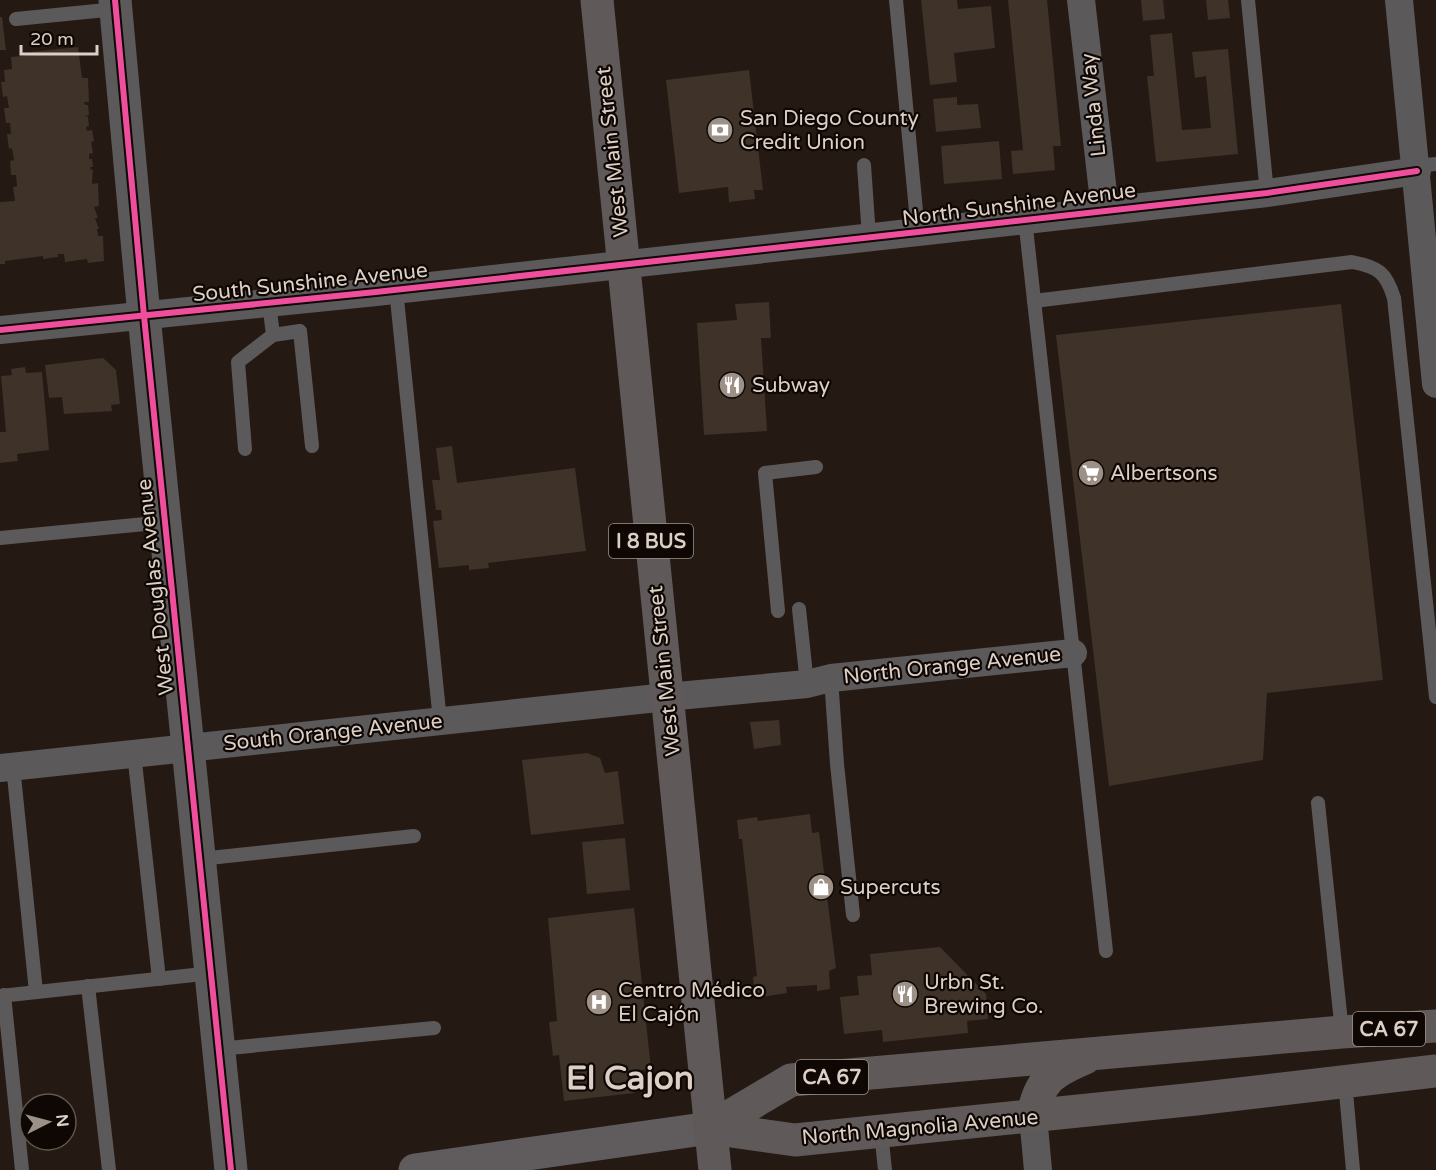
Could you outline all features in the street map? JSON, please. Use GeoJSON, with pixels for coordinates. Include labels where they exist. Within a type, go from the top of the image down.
{"type":"FeatureCollection","features":[{"type":"Feature","properties":{"kind":"main road","name":"West Main Street"},"geometry":{"type":"LineString","coordinates":[[597,0],[710,1128]]}},
{"type":"Feature","properties":{"kind":"main road","name":"CA 67"},"geometry":{"type":"LineString","coordinates":[[710,1128],[791,1080],[1342,1032],[1436,1026]]}},
{"type":"Feature","properties":{"kind":"main road"},"geometry":{"type":"LineString","coordinates":[[1342,1032],[1345,1081]]}},
{"type":"Feature","properties":{"kind":"main road"},"geometry":{"type":"LineString","coordinates":[[1033,1116],[1037,1095],[1048,1078],[1069,1065],[1094,1054]]}},
{"type":"Feature","properties":{"kind":"main road","name":"North Magnolia Avenue"},"geometry":{"type":"LineString","coordinates":[[710,1128],[795,1140],[1297,1088],[1436,1071]]}},
{"type":"Feature","properties":{"kind":"main road"},"geometry":{"type":"LineString","coordinates":[[415,1170],[485,1165],[710,1128]]}},
{"type":"Feature","properties":{"kind":"main road","name":"I 8 BUS"},"geometry":{"type":"LineString","coordinates":[[710,1128],[715,1170]]}},
{"type":"Feature","properties":{"kind":"street","name":"Linda Way"},"geometry":{"type":"LineString","coordinates":[[1081,0],[1105,210]]}},
{"type":"Feature","properties":{"kind":"street"},"geometry":{"type":"LineString","coordinates":[[1399,0],[1423,167],[1436,384]]}},
{"type":"Feature","properties":{"kind":"street","name":"West Douglas Avenue"},"geometry":{"type":"LineString","coordinates":[[115,5],[144,316],[231,1170]]}},
{"type":"Feature","properties":{"kind":"street","name":"North Sunshine Avenue"},"geometry":{"type":"LineString","coordinates":[[623,263],[1267,193],[1423,167]]}},
{"type":"Feature","properties":{"kind":"street","name":"South Sunshine Avenue"},"geometry":{"type":"LineString","coordinates":[[0,330],[269,303],[623,263]]}},
{"type":"Feature","properties":{"kind":"street","name":"North Orange Avenue"},"geometry":{"type":"LineString","coordinates":[[667,697],[1073,653]]}},
{"type":"Feature","properties":{"kind":"street","name":"South Orange Avenue"},"geometry":{"type":"LineString","coordinates":[[7,767],[667,697]]}},
{"type":"Feature","properties":{"kind":"street"},"geometry":{"type":"LineString","coordinates":[[1033,1116],[1038,1170]]}},
{"type":"Feature","properties":{"kind":"lane"},"geometry":{"type":"LineString","coordinates":[[896,0],[918,232]]}},
{"type":"Feature","properties":{"kind":"lane"},"geometry":{"type":"LineString","coordinates":[[1248,0],[1267,193]]}},
{"type":"Feature","properties":{"kind":"lane"},"geometry":{"type":"LineString","coordinates":[[16,19],[115,5]]}},
{"type":"Feature","properties":{"kind":"lane"},"geometry":{"type":"LineString","coordinates":[[864,165],[868,237]]}},
{"type":"Feature","properties":{"kind":"lane"},"geometry":{"type":"LineString","coordinates":[[1025,219],[1106,951]]}},
{"type":"Feature","properties":{"kind":"lane"},"geometry":{"type":"LineString","coordinates":[[1034,301],[1352,262],[1367,265],[1382,272],[1390,283],[1394,298],[1432,617],[1436,697]]}},
{"type":"Feature","properties":{"kind":"lane"},"geometry":{"type":"LineString","coordinates":[[396,289],[440,721]]}},
{"type":"Feature","properties":{"kind":"lane"},"geometry":{"type":"LineString","coordinates":[[269,303],[273,334]]}},
{"type":"Feature","properties":{"kind":"lane"},"geometry":{"type":"LineString","coordinates":[[245,449],[238,362],[273,334],[300,331],[312,446]]}},
{"type":"Feature","properties":{"kind":"lane"},"geometry":{"type":"LineString","coordinates":[[778,611],[765,473],[816,467]]}},
{"type":"Feature","properties":{"kind":"lane"},"geometry":{"type":"LineString","coordinates":[[0,538],[166,522]]}},
{"type":"Feature","properties":{"kind":"lane"},"geometry":{"type":"LineString","coordinates":[[799,609],[819,681],[837,764],[853,915]]}},
{"type":"Feature","properties":{"kind":"lane"},"geometry":{"type":"LineString","coordinates":[[134,753],[159,979]]}},
{"type":"Feature","properties":{"kind":"lane"},"geometry":{"type":"LineString","coordinates":[[7,767],[36,992]]}},
{"type":"Feature","properties":{"kind":"lane"},"geometry":{"type":"LineString","coordinates":[[1318,803],[1342,1032]]}},
{"type":"Feature","properties":{"kind":"lane"},"geometry":{"type":"LineString","coordinates":[[200,859],[414,836]]}},
{"type":"Feature","properties":{"kind":"lane"},"geometry":{"type":"LineString","coordinates":[[22,1170],[2,995],[212,973]]}},
{"type":"Feature","properties":{"kind":"lane"},"geometry":{"type":"LineString","coordinates":[[88,986],[109,1170]]}},
{"type":"Feature","properties":{"kind":"lane"},"geometry":{"type":"LineString","coordinates":[[219,1049],[434,1028]]}},
{"type":"Feature","properties":{"kind":"lane"},"geometry":{"type":"LineString","coordinates":[[1345,1081],[1353,1170]]}},
{"type":"Feature","properties":{"kind":"lane"},"geometry":{"type":"LineString","coordinates":[[881,1132],[885,1170]]}},
{"type":"Feature","properties":{"kind":"building"},"geometry":{"type":"Polygon","coordinates":[[[921,0],[957,0],[958,9],[991,6],[995,48],[954,53],[957,82],[930,85],[921,0]]]}},
{"type":"Feature","properties":{"kind":"building"},"geometry":{"type":"Polygon","coordinates":[[[1008,0],[1047,0],[1061,146],[1053,146],[1055,170],[1013,174],[1011,151],[1023,150],[1008,0]]]}},
{"type":"Feature","properties":{"kind":"building"},"geometry":{"type":"Polygon","coordinates":[[[1141,0],[1163,0],[1165,19],[1143,21],[1141,0]]]}},
{"type":"Feature","properties":{"kind":"building"},"geometry":{"type":"Polygon","coordinates":[[[1206,0],[1228,0],[1230,18],[1208,20],[1206,0]]]}},
{"type":"Feature","properties":{"kind":"building"},"geometry":{"type":"Polygon","coordinates":[[[0,17],[2,17],[6,50],[0,50],[0,17]]]}},
{"type":"Feature","properties":{"kind":"building"},"geometry":{"type":"Polygon","coordinates":[[[1172,33],[1182,130],[1211,128],[1206,76],[1195,78],[1192,52],[1228,49],[1238,154],[1156,162],[1147,76],[1154,76],[1150,35],[1172,33]]]}},
{"type":"Feature","properties":{"kind":"building"},"geometry":{"type":"Polygon","coordinates":[[[78,47],[82,78],[88,78],[89,102],[84,102],[88,105],[89,115],[85,116],[88,117],[87,131],[92,130],[94,141],[91,142],[93,153],[89,154],[89,159],[92,159],[93,167],[90,167],[91,170],[93,169],[92,184],[98,183],[99,206],[94,207],[98,218],[95,218],[99,229],[97,229],[98,236],[103,236],[104,261],[88,263],[87,259],[65,262],[64,254],[58,254],[58,257],[43,259],[43,256],[5,261],[5,264],[0,264],[0,202],[15,201],[13,187],[17,186],[16,175],[11,175],[10,161],[14,160],[12,148],[9,149],[7,134],[11,134],[10,123],[6,123],[4,108],[9,108],[7,96],[3,97],[1,82],[5,82],[4,70],[12,69],[11,57],[31,55],[31,52],[78,47]]]}},
{"type":"Feature","properties":{"kind":"building"},"geometry":{"type":"Polygon","coordinates":[[[749,70],[763,190],[754,190],[755,199],[729,202],[728,187],[679,193],[666,80],[749,70]]]}},
{"type":"Feature","properties":{"kind":"building"},"geometry":{"type":"Polygon","coordinates":[[[957,97],[957,105],[978,104],[981,128],[936,132],[933,99],[957,97]]]}},
{"type":"Feature","properties":{"kind":"building"},"geometry":{"type":"Polygon","coordinates":[[[999,141],[1002,179],[944,184],[941,146],[999,141]]]}},
{"type":"Feature","properties":{"kind":"building","name":"Subway"},"geometry":{"type":"Polygon","coordinates":[[[769,302],[771,338],[761,338],[767,431],[704,435],[697,323],[737,320],[735,304],[769,302]]]}},
{"type":"Feature","properties":{"kind":"building"},"geometry":{"type":"Polygon","coordinates":[[[1341,304],[1383,680],[1267,693],[1263,760],[1109,786],[1056,335],[1341,304]]]}},
{"type":"Feature","properties":{"kind":"building"},"geometry":{"type":"Polygon","coordinates":[[[103,358],[116,370],[120,404],[111,405],[112,411],[64,414],[62,397],[49,398],[45,365],[103,358]]]}},
{"type":"Feature","properties":{"kind":"building"},"geometry":{"type":"Polygon","coordinates":[[[25,367],[26,373],[42,372],[49,450],[17,454],[18,461],[0,463],[0,432],[6,432],[1,376],[12,375],[11,369],[25,367]]]}},
{"type":"Feature","properties":{"kind":"building"},"geometry":{"type":"Polygon","coordinates":[[[452,446],[457,483],[575,468],[586,551],[488,563],[489,568],[469,570],[469,565],[439,568],[433,521],[442,520],[441,510],[436,510],[432,480],[440,480],[436,448],[452,446]]]}},
{"type":"Feature","properties":{"kind":"building"},"geometry":{"type":"Polygon","coordinates":[[[779,720],[781,745],[754,749],[750,722],[779,720]]]}},
{"type":"Feature","properties":{"kind":"building"},"geometry":{"type":"Polygon","coordinates":[[[587,753],[600,758],[605,773],[618,771],[624,824],[531,835],[522,760],[587,753]]]}},
{"type":"Feature","properties":{"kind":"building"},"geometry":{"type":"Polygon","coordinates":[[[810,814],[812,833],[819,832],[836,968],[829,971],[830,989],[817,991],[817,985],[786,987],[787,993],[755,998],[753,977],[757,976],[742,839],[739,839],[737,820],[757,817],[758,821],[810,814]]]}},
{"type":"Feature","properties":{"kind":"building"},"geometry":{"type":"Polygon","coordinates":[[[625,838],[630,890],[587,894],[582,842],[625,838]]]}},
{"type":"Feature","properties":{"kind":"building","name":"Centro Médico El Cajón"},"geometry":{"type":"Polygon","coordinates":[[[634,908],[651,1069],[631,1071],[634,1093],[564,1101],[559,1055],[553,1056],[549,1022],[557,1021],[548,918],[634,908]]]}},
{"type":"Feature","properties":{"kind":"building"},"geometry":{"type":"Polygon","coordinates":[[[940,947],[986,994],[988,1019],[967,1021],[968,1033],[883,1042],[882,1030],[844,1034],[840,997],[859,995],[857,976],[872,975],[870,954],[940,947]]]}},
{"type":"Feature","properties":{"kind":"cycle path"},"geometry":{"type":"LineString","coordinates":[[115,0],[144,316],[231,1170]]}},
{"type":"Feature","properties":{"kind":"cycle path"},"geometry":{"type":"LineString","coordinates":[[0,330],[376,292],[1267,193],[1417,171]]}},
{"type":"Feature","properties":{"kind":"place","name":"San Diego County Credit Union"},"geometry":{"type":"Point","coordinates":[720,130]}},
{"type":"Feature","properties":{"kind":"place","name":"Subway"},"geometry":{"type":"Point","coordinates":[732,385]}},
{"type":"Feature","properties":{"kind":"place","name":"Albertsons"},"geometry":{"type":"Point","coordinates":[1091,473]}},
{"type":"Feature","properties":{"kind":"place","name":"Supercuts"},"geometry":{"type":"Point","coordinates":[821,887]}},
{"type":"Feature","properties":{"kind":"place","name":"Urbn St. Brewing Co."},"geometry":{"type":"Point","coordinates":[905,994]}},
{"type":"Feature","properties":{"kind":"place","name":"Centro Médico El Cajón"},"geometry":{"type":"Point","coordinates":[599,1002]}},
{"type":"Feature","properties":{"kind":"district","name":"El Cajon"},"geometry":{"type":"Point","coordinates":[630,1077]}}]}
